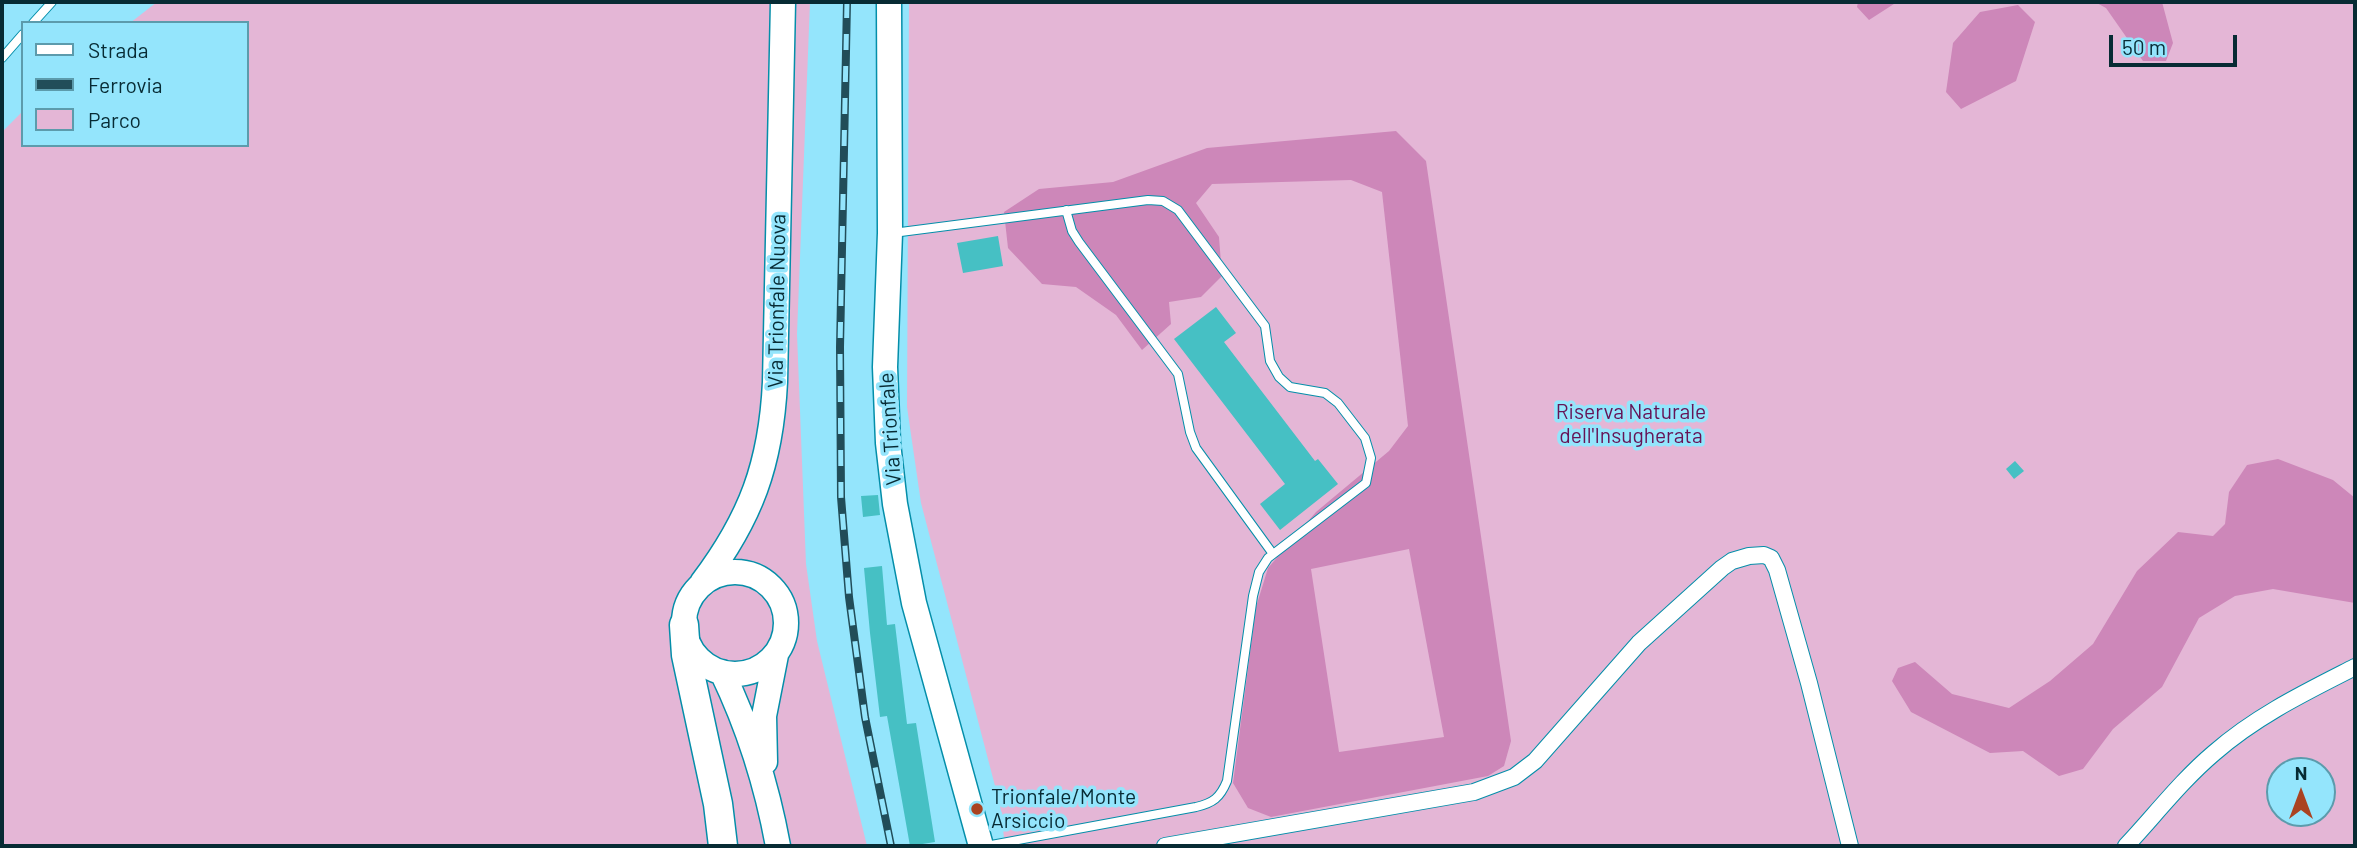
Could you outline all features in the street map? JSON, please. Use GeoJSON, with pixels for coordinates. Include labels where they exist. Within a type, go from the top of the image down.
{"type":"FeatureCollection","features":[{"type":"Feature","properties":{"kind":"highway"},"geometry":{"type":"LineString","coordinates":[[684,625],[684,647],[718,804],[723,846]]}},
{"type":"Feature","properties":{"kind":"main road","name":"Via Trionfale Nuova"},"geometry":{"type":"LineString","coordinates":[[702,583],[729,545],[745,514],[761,477],[770,441],[776,360],[783,2]]}},
{"type":"Feature","properties":{"kind":"main road","name":"Via Trionfale"},"geometry":{"type":"LineString","coordinates":[[889,2],[890,233],[885,389],[888,443],[895,504],[914,603],[981,846]]}},
{"type":"Feature","properties":{"kind":"main road"},"geometry":{"type":"LineString","coordinates":[[765,784],[764,716],[776,655],[785,638],[787,619],[784,605],[770,584],[754,574],[729,572],[702,583],[685,610],[687,641],[695,655],[708,666],[733,674],[753,671],[776,655]]}},
{"type":"Feature","properties":{"kind":"main road"},"geometry":{"type":"LineString","coordinates":[[722,672],[743,718],[765,784],[778,846]]}},
{"type":"Feature","properties":{"kind":"street"},"geometry":{"type":"LineString","coordinates":[[1165,846],[1474,792],[1514,777],[1539,758],[1627,656],[1658,625],[1722,568],[1732,561],[1754,555],[1771,558],[1777,570],[1809,682],[1850,846]]}},
{"type":"Feature","properties":{"kind":"street"},"geometry":{"type":"LineString","coordinates":[[2126,846],[2195,771],[2227,742],[2277,708],[2355,667]]}},
{"type":"Feature","properties":{"kind":"lane"},"geometry":{"type":"LineString","coordinates":[[35,21],[52,2]]}},
{"type":"Feature","properties":{"kind":"lane"},"geometry":{"type":"LineString","coordinates":[[2,58],[21,36]]}},
{"type":"Feature","properties":{"kind":"lane"},"geometry":{"type":"LineString","coordinates":[[890,233],[1148,200],[1163,201],[1178,209],[1265,326],[1270,361],[1279,377],[1290,387],[1325,393],[1338,403],[1366,438],[1371,458],[1366,483],[1273,554],[1259,572],[1253,596],[1231,760],[1221,796],[1212,803],[1196,807],[986,846]]}},
{"type":"Feature","properties":{"kind":"lane"},"geometry":{"type":"LineString","coordinates":[[1066,210],[1072,231],[1079,243],[1178,374],[1196,448],[1273,554]]}},
{"type":"Feature","properties":{"kind":"green space"},"geometry":{"type":"Polygon","coordinates":[[[157,2],[810,2],[797,334],[806,564],[817,641],[867,846],[2,846],[2,132],[21,113],[21,147],[248,147],[248,21],[133,21],[157,2]]]}},
{"type":"Feature","properties":{"kind":"green space","name":"Riserva Naturale dell'Insugherata"},"geometry":{"type":"Polygon","coordinates":[[[909,2],[2355,2],[2355,846],[1005,846],[1000,805],[921,503],[907,407],[909,2]]]}},
{"type":"Feature","properties":{"kind":"shaded area"},"geometry":{"type":"Polygon","coordinates":[[[1858,2],[1897,2],[1869,20],[1857,7],[1858,2]]]}},
{"type":"Feature","properties":{"kind":"shaded area"},"geometry":{"type":"Polygon","coordinates":[[[2095,2],[2162,2],[2173,43],[2166,61],[2143,61],[2106,8],[2095,2]]]}},
{"type":"Feature","properties":{"kind":"shaded area"},"geometry":{"type":"Polygon","coordinates":[[[2018,5],[2035,22],[2016,81],[1961,109],[1946,92],[1953,43],[1980,12],[2018,5]]]}},
{"type":"Feature","properties":{"kind":"shaded area"},"geometry":{"type":"Polygon","coordinates":[[[1396,131],[1426,161],[1511,741],[1504,766],[1488,776],[1271,817],[1248,808],[1233,783],[1256,607],[1268,568],[1316,512],[1389,451],[1408,426],[1382,192],[1351,180],[1212,184],[1196,203],[1219,237],[1222,276],[1201,297],[1169,302],[1171,324],[1142,350],[1116,315],[1076,287],[1042,284],[1008,248],[1004,212],[1039,189],[1113,182],[1207,148],[1396,131]],[[1409,549],[1311,569],[1339,752],[1444,737],[1409,549]]]}},
{"type":"Feature","properties":{"kind":"shaded area"},"geometry":{"type":"Polygon","coordinates":[[[2278,459],[2333,480],[2355,498],[2355,603],[2273,589],[2235,596],[2199,618],[2162,687],[2113,729],[2083,769],[2059,776],[2023,751],[1990,753],[1911,712],[1892,681],[1898,668],[1915,662],[1952,694],[2009,708],[2050,681],[2093,644],[2137,571],[2178,532],[2213,536],[2225,524],[2229,492],[2247,465],[2278,459]]]}},
{"type":"Feature","properties":{"kind":"building"},"geometry":{"type":"Polygon","coordinates":[[[998,236],[1003,266],[963,273],[957,243],[998,236]]]}},
{"type":"Feature","properties":{"kind":"building"},"geometry":{"type":"Polygon","coordinates":[[[1216,307],[1236,333],[1224,342],[1315,461],[1318,459],[1338,484],[1280,530],[1260,504],[1285,484],[1174,339],[1216,307]]]}},
{"type":"Feature","properties":{"kind":"building"},"geometry":{"type":"Polygon","coordinates":[[[2015,461],[2024,471],[2014,479],[2006,469],[2015,461]]]}},
{"type":"Feature","properties":{"kind":"building"},"geometry":{"type":"Polygon","coordinates":[[[878,495],[880,515],[863,517],[861,496],[878,495]]]}},
{"type":"Feature","properties":{"kind":"building"},"geometry":{"type":"Polygon","coordinates":[[[882,566],[887,625],[895,624],[907,724],[916,723],[935,842],[910,846],[887,716],[880,717],[870,633],[864,568],[882,566]]]}},
{"type":"Feature","properties":{"kind":"railway"},"geometry":{"type":"LineString","coordinates":[[847,2],[840,347],[841,497],[849,597],[865,717],[891,846]]}},
{"type":"Feature","properties":{"kind":"place","name":"Trionfale/Monte Arsiccio"},"geometry":{"type":"Point","coordinates":[977,809]}}]}
